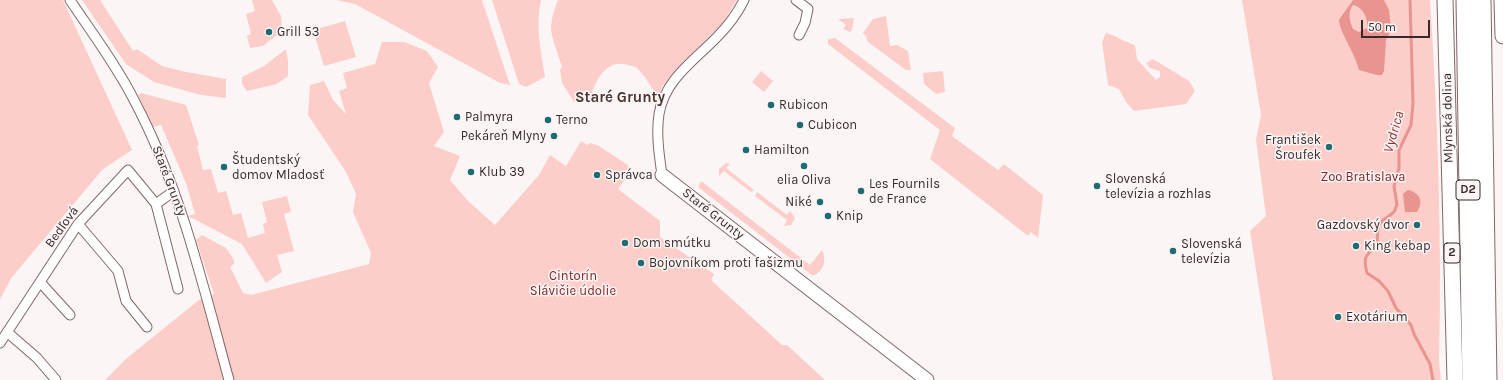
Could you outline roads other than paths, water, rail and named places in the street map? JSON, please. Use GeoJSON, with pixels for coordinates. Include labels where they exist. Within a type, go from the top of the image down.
{"type":"FeatureCollection","features":[{"type":"Feature","properties":{"kind":"highway","name":"D2"},"geometry":{"type":"LineString","coordinates":[[1465,0],[1471,380]]}},
{"type":"Feature","properties":{"kind":"highway","name":"D2"},"geometry":{"type":"LineString","coordinates":[[1482,0],[1488,380]]}},
{"type":"Feature","properties":{"kind":"main road","name":"Mlynská dolina"},"geometry":{"type":"LineString","coordinates":[[1445,0],[1455,380]]}},
{"type":"Feature","properties":{"kind":"main road"},"geometry":{"type":"LineString","coordinates":[[1502,0],[1503,36]]}},
{"type":"Feature","properties":{"kind":"street","name":"Staré Grunty"},"geometry":{"type":"LineString","coordinates":[[70,0],[135,102],[174,191],[185,224],[228,380]]}},
{"type":"Feature","properties":{"kind":"street","name":"Staré Grunty"},"geometry":{"type":"LineString","coordinates":[[744,0],[729,24],[681,71],[667,90],[660,112],[658,127],[658,142],[662,175],[927,380]]}},
{"type":"Feature","properties":{"kind":"street"},"geometry":{"type":"LineString","coordinates":[[796,0],[808,8],[805,23],[799,35]]}},
{"type":"Feature","properties":{"kind":"street","name":"Bedľová"},"geometry":{"type":"LineString","coordinates":[[0,343],[78,224],[128,170],[156,204],[178,289]]}},
{"type":"Feature","properties":{"kind":"street"},"geometry":{"type":"LineString","coordinates":[[156,204],[174,191]]}},
{"type":"Feature","properties":{"kind":"street"},"geometry":{"type":"LineString","coordinates":[[78,224],[118,271],[126,301],[147,327]]}},
{"type":"Feature","properties":{"kind":"street"},"geometry":{"type":"LineString","coordinates":[[40,282],[70,315]]}},
{"type":"Feature","properties":{"kind":"street"},"geometry":{"type":"LineString","coordinates":[[7,332],[37,358],[56,380]]}},
{"type":"Feature","properties":{"kind":"waterway","name":"Vydrica"},"geometry":{"type":"LineString","coordinates":[[1410,0],[1413,103],[1411,125],[1399,150],[1399,168],[1394,186],[1397,205],[1394,212],[1381,222],[1378,227],[1377,243],[1367,256],[1365,262],[1367,273],[1379,281],[1388,291],[1396,308],[1411,325],[1414,334],[1430,364],[1433,380]]}},
{"type":"Feature","properties":{"kind":"place","name":"Grill 53"},"geometry":{"type":"Point","coordinates":[269,32]}},
{"type":"Feature","properties":{"kind":"place","name":"Rubicon"},"geometry":{"type":"Point","coordinates":[771,105]}},
{"type":"Feature","properties":{"kind":"place","name":"Palmyra"},"geometry":{"type":"Point","coordinates":[457,117]}},
{"type":"Feature","properties":{"kind":"place","name":"Terno"},"geometry":{"type":"Point","coordinates":[548,120]}},
{"type":"Feature","properties":{"kind":"place","name":"Cubicon"},"geometry":{"type":"Point","coordinates":[800,125]}},
{"type":"Feature","properties":{"kind":"place","name":"Pekáreň Mlyny"},"geometry":{"type":"Point","coordinates":[554,136]}},
{"type":"Feature","properties":{"kind":"place","name":"František Šroufek"},"geometry":{"type":"Point","coordinates":[1329,147]}},
{"type":"Feature","properties":{"kind":"place","name":"Hamilton"},"geometry":{"type":"Point","coordinates":[746,150]}},
{"type":"Feature","properties":{"kind":"place","name":"elia Oliva"},"geometry":{"type":"Point","coordinates":[804,166]}},
{"type":"Feature","properties":{"kind":"place","name":"Študentský domov Mladosť"},"geometry":{"type":"Point","coordinates":[224,167]}},
{"type":"Feature","properties":{"kind":"place","name":"Klub 39"},"geometry":{"type":"Point","coordinates":[471,172]}},
{"type":"Feature","properties":{"kind":"place","name":"Správca"},"geometry":{"type":"Point","coordinates":[597,175]}},
{"type":"Feature","properties":{"kind":"place","name":"Slovenská televízia a rozhlas"},"geometry":{"type":"Point","coordinates":[1097,186]}},
{"type":"Feature","properties":{"kind":"place","name":"Les Fournils de France"},"geometry":{"type":"Point","coordinates":[861,191]}},
{"type":"Feature","properties":{"kind":"place","name":"Niké"},"geometry":{"type":"Point","coordinates":[820,202]}},
{"type":"Feature","properties":{"kind":"place","name":"Knip"},"geometry":{"type":"Point","coordinates":[828,216]}},
{"type":"Feature","properties":{"kind":"place","name":"Gazdovský dvor"},"geometry":{"type":"Point","coordinates":[1417,225]}},
{"type":"Feature","properties":{"kind":"place","name":"Dom smútku"},"geometry":{"type":"Point","coordinates":[625,243]}},
{"type":"Feature","properties":{"kind":"place","name":"King kebap"},"geometry":{"type":"Point","coordinates":[1356,246]}},
{"type":"Feature","properties":{"kind":"place","name":"Slovenská televízia"},"geometry":{"type":"Point","coordinates":[1173,251]}},
{"type":"Feature","properties":{"kind":"place","name":"Bojovníkom proti fašizmu"},"geometry":{"type":"Point","coordinates":[641,263]}},
{"type":"Feature","properties":{"kind":"place","name":"Exotárium"},"geometry":{"type":"Point","coordinates":[1338,317]}},
{"type":"Feature","properties":{"kind":"district","name":"Staré Grunty"},"geometry":{"type":"Point","coordinates":[620,98]}},
{"type":"Feature","properties":{"kind":"park label","name":"Zoo Bratislava"},"geometry":{"type":"Point","coordinates":[1363,177]}},
{"type":"Feature","properties":{"kind":"park label","name":"Cintorín Slávičie údolie"},"geometry":{"type":"Point","coordinates":[573,284]}}]}
